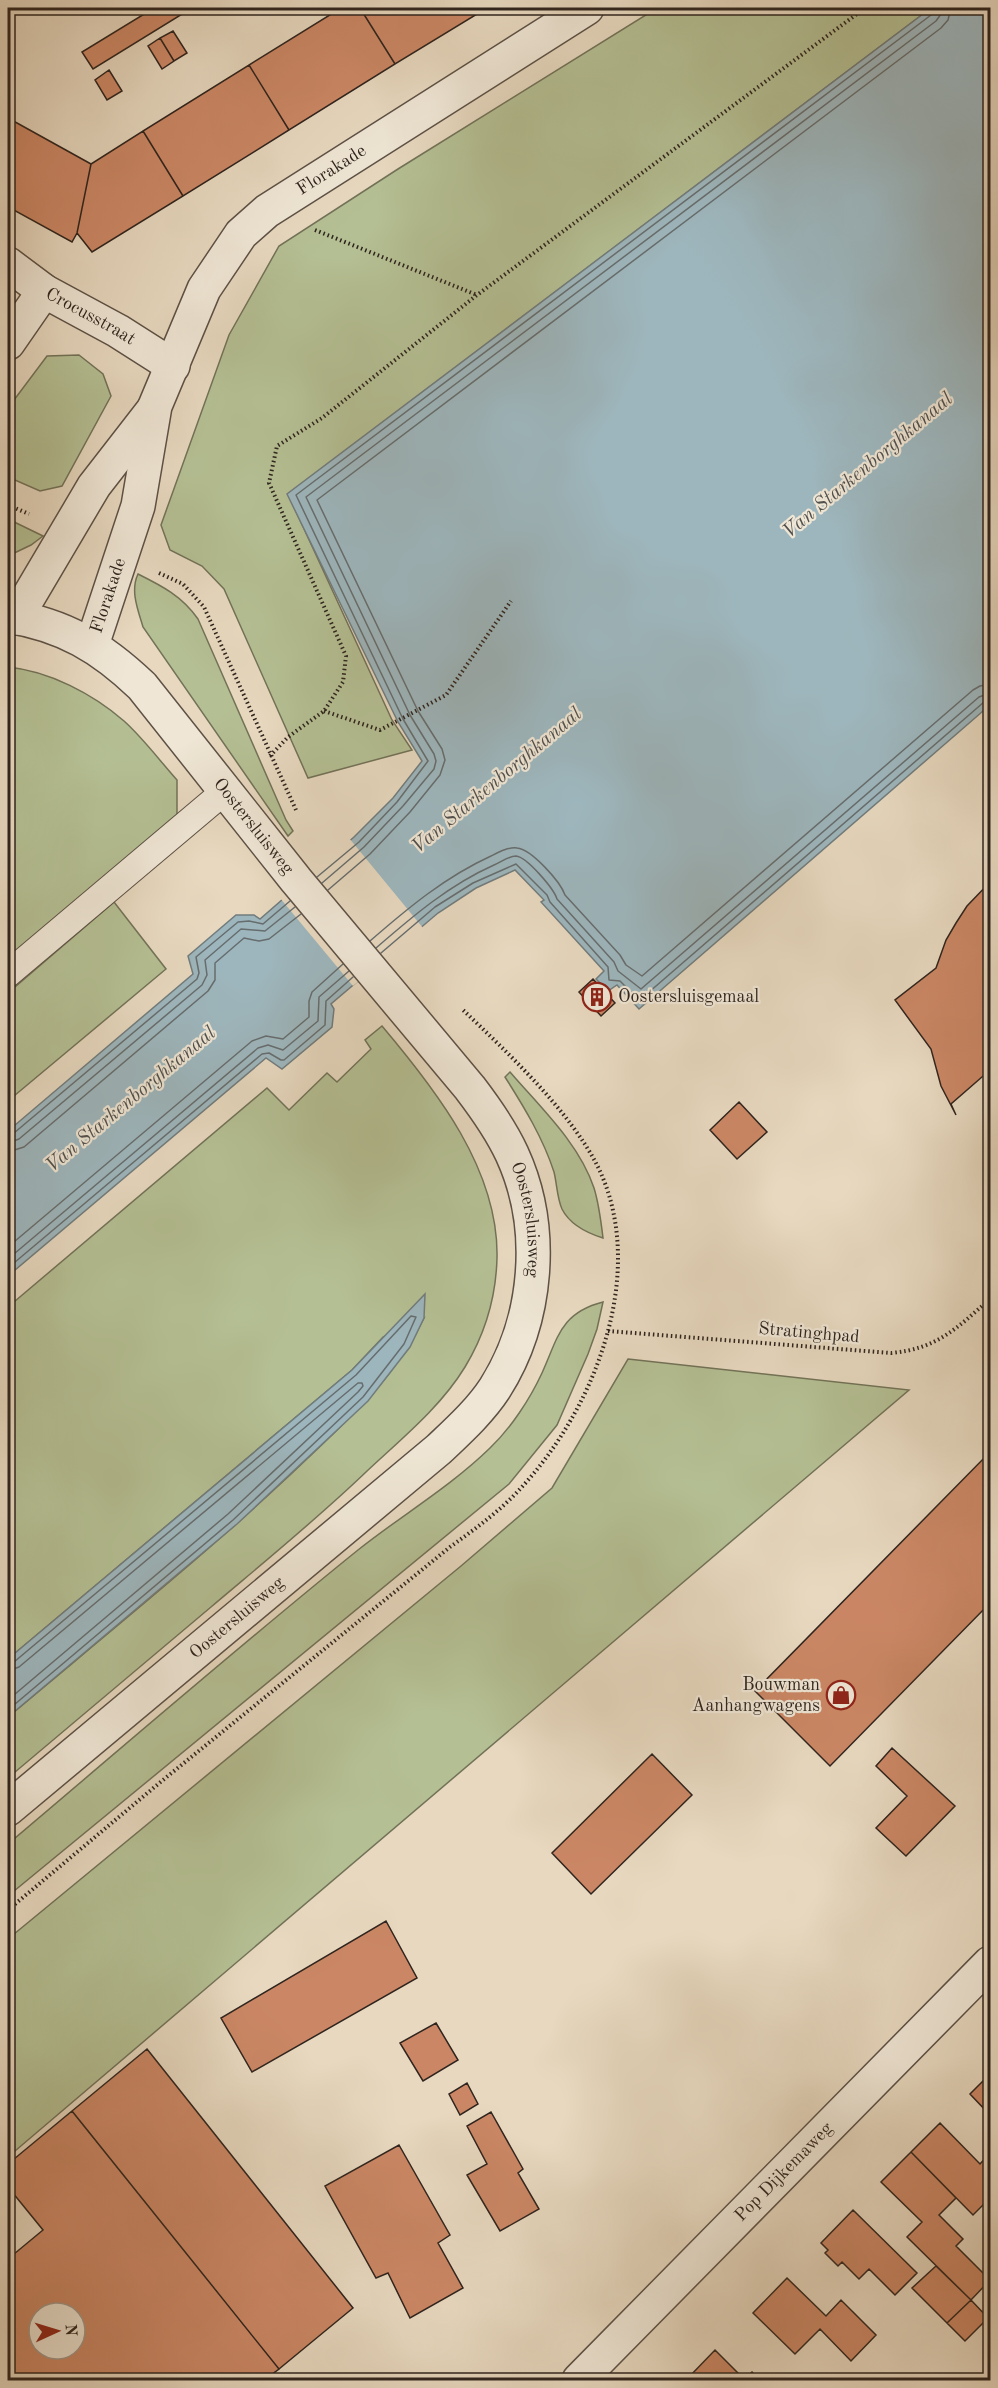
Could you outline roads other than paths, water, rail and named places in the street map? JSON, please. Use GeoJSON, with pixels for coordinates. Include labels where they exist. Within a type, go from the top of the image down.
{"type":"FeatureCollection","features":[{"type":"Feature","properties":{"kind":"street","name":"Florakade"},"geometry":{"type":"LineString","coordinates":[[12,617],[94,486],[155,406],[204,289],[241,234],[267,211],[587,8]]}},
{"type":"Feature","properties":{"kind":"street","name":"Crocusstraat"},"geometry":{"type":"LineString","coordinates":[[8,264],[44,291],[118,330],[173,366]]}},
{"type":"Feature","properties":{"kind":"street"},"geometry":{"type":"LineString","coordinates":[[8,343],[44,291]]}},
{"type":"Feature","properties":{"kind":"street","name":"Florakade"},"geometry":{"type":"LineString","coordinates":[[92,645],[138,506],[155,406]]}},
{"type":"Feature","properties":{"kind":"street","name":"Oostersluisweg"},"geometry":{"type":"LineString","coordinates":[[8,1809],[439,1449],[470,1420],[495,1388],[514,1351],[527,1312],[533,1271],[532,1232],[527,1202],[513,1155],[494,1120],[476,1096],[297,880],[142,686],[118,663],[92,645],[62,629],[12,617]]}},
{"type":"Feature","properties":{"kind":"street","name":"Pop Dijkemaweg"},"geometry":{"type":"LineString","coordinates":[[579,2380],[990,1963]]}},
{"type":"Feature","properties":{"kind":"lane"},"geometry":{"type":"LineString","coordinates":[[8,974],[225,791]]}},
{"type":"Feature","properties":{"kind":"water","name":"Van Starkenborghkanaal"},"geometry":{"type":"Polygon","coordinates":[[[931,8],[990,8],[990,705],[639,1009],[617,985],[608,991],[596,979],[604,971],[541,902],[544,900],[515,870],[476,888],[438,913],[331,1004],[334,1009],[332,1027],[282,1069],[266,1058],[8,1276],[8,1131],[193,974],[188,956],[236,915],[254,915],[260,919],[354,837],[393,798],[422,761],[398,722],[287,494],[931,8]]]}},
{"type":"Feature","properties":{"kind":"water"},"geometry":{"type":"Polygon","coordinates":[[[425,1294],[424,1318],[410,1347],[368,1401],[237,1524],[8,1717],[8,1659],[352,1370],[425,1294]]]}},
{"type":"Feature","properties":{"kind":"place","name":"Oostersluisgemaal"},"geometry":{"type":"Point","coordinates":[597,997]}},
{"type":"Feature","properties":{"kind":"place","name":"Bouwman Aanhangwagens"},"geometry":{"type":"Point","coordinates":[841,1695]}}]}
